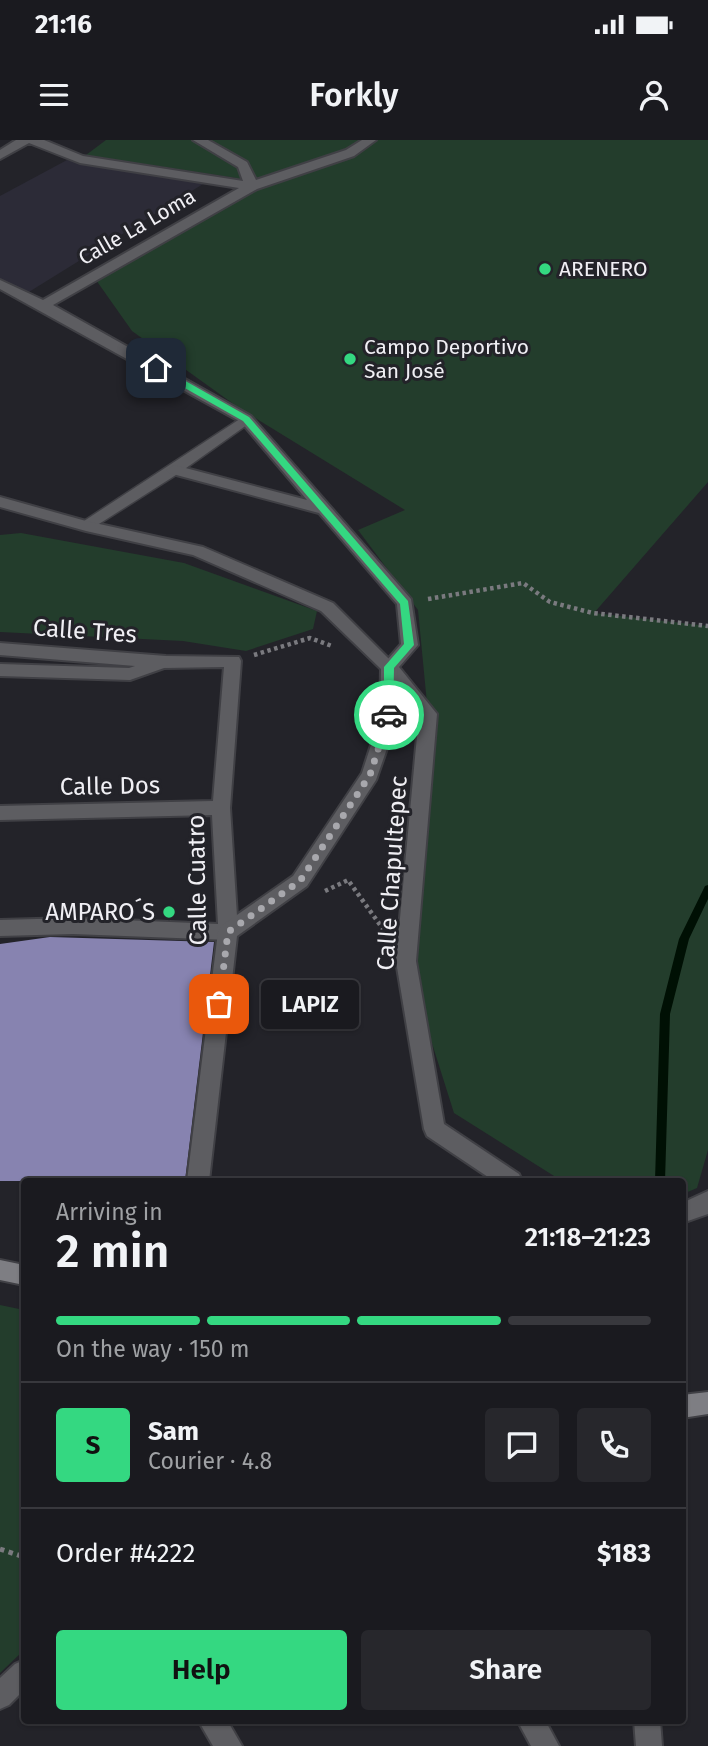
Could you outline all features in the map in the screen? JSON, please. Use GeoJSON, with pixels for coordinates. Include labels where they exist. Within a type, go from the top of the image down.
{"type":"FeatureCollection","features":[{"type":"Feature","properties":{"kind":"main road"},"geometry":{"type":"LineString","coordinates":[[0,1270],[21,1274]]}},
{"type":"Feature","properties":{"kind":"main road"},"geometry":{"type":"LineString","coordinates":[[686,1406],[708,1403]]}},
{"type":"Feature","properties":{"kind":"street"},"geometry":{"type":"LineString","coordinates":[[0,155],[25,140]]}},
{"type":"Feature","properties":{"kind":"street"},"geometry":{"type":"LineString","coordinates":[[33,140],[79,159],[252,186]]}},
{"type":"Feature","properties":{"kind":"street"},"geometry":{"type":"LineString","coordinates":[[199,140],[243,165],[252,186]]}},
{"type":"Feature","properties":{"kind":"street","name":"Calle La Loma"},"geometry":{"type":"LineString","coordinates":[[43,305],[252,186],[350,153],[370,140]]}},
{"type":"Feature","properties":{"kind":"street"},"geometry":{"type":"LineString","coordinates":[[0,284],[43,305],[246,419],[405,603],[410,645],[389,667],[389,717],[370,775],[300,881],[228,932],[73,926],[0,928]]}},
{"type":"Feature","properties":{"kind":"street"},"geometry":{"type":"LineString","coordinates":[[174,470],[326,510]]}},
{"type":"Feature","properties":{"kind":"street","name":"Calle Chapultepec"},"geometry":{"type":"LineString","coordinates":[[0,502],[86,526],[197,551],[327,607],[389,667],[428,714],[406,961],[434,1129],[507,1178]]}},
{"type":"Feature","properties":{"kind":"street","name":"Calle Tres"},"geometry":{"type":"LineString","coordinates":[[0,649],[166,662],[233,662]]}},
{"type":"Feature","properties":{"kind":"street","name":"Calle Tres"},"geometry":{"type":"LineString","coordinates":[[0,670],[130,674],[166,662]]}},
{"type":"Feature","properties":{"kind":"street","name":"Calle Cuatro"},"geometry":{"type":"LineString","coordinates":[[198,1178],[228,932],[221,808],[233,662]]}},
{"type":"Feature","properties":{"kind":"street","name":"Calle Dos"},"geometry":{"type":"LineString","coordinates":[[0,813],[221,808]]}},
{"type":"Feature","properties":{"kind":"street"},"geometry":{"type":"LineString","coordinates":[[686,1212],[706,1205],[708,1201]]}},
{"type":"Feature","properties":{"kind":"street"},"geometry":{"type":"LineString","coordinates":[[0,1696],[21,1676]]}},
{"type":"Feature","properties":{"kind":"street"},"geometry":{"type":"LineString","coordinates":[[214,1724],[229,1746]]}},
{"type":"Feature","properties":{"kind":"street"},"geometry":{"type":"LineString","coordinates":[[533,1724],[547,1746]]}},
{"type":"Feature","properties":{"kind":"street"},"geometry":{"type":"LineString","coordinates":[[647,1724],[649,1746]]}},
{"type":"Feature","properties":{"kind":"lane"},"geometry":{"type":"LineString","coordinates":[[86,526],[174,470],[246,419]]}},
{"type":"Feature","properties":{"kind":"path"},"geometry":{"type":"LineString","coordinates":[[405,603],[523,583],[550,602],[593,614],[708,626]]}},
{"type":"Feature","properties":{"kind":"path"},"geometry":{"type":"LineString","coordinates":[[233,662],[310,638],[344,650]]}},
{"type":"Feature","properties":{"kind":"path"},"geometry":{"type":"LineString","coordinates":[[322,892],[348,880],[406,961]]}},
{"type":"Feature","properties":{"kind":"path"},"geometry":{"type":"LineString","coordinates":[[0,1549],[21,1556]]}},
{"type":"Feature","properties":{"kind":"shaded area"},"geometry":{"type":"Polygon","coordinates":[[[67,160],[203,184],[24,295],[0,283],[0,196],[67,160]]]}},
{"type":"Feature","properties":{"kind":"green space"},"geometry":{"type":"Polygon","coordinates":[[[106,140],[708,140],[708,482],[594,613],[708,626],[708,1150],[697,1188],[686,1193],[686,1178],[557,1178],[454,1113],[406,961],[428,714],[418,610],[358,530],[405,510],[239,408],[132,331],[96,280],[257,184],[236,178],[86,155],[106,140]]]}},
{"type":"Feature","properties":{"kind":"green space"},"geometry":{"type":"Polygon","coordinates":[[[21,533],[184,563],[317,611],[313,629],[246,651],[183,641],[0,632],[0,535],[21,533]]]}},
{"type":"Feature","properties":{"kind":"green space"},"geometry":{"type":"Polygon","coordinates":[[[0,1305],[21,1309],[21,1653],[0,1673],[0,1305]]]}},
{"type":"Feature","properties":{"kind":"building"},"geometry":{"type":"Polygon","coordinates":[[[50,937],[214,942],[185,1178],[21,1178],[21,1181],[0,1181],[0,944],[50,937]]]}},
{"type":"Feature","properties":{"kind":"waterway"},"geometry":{"type":"LineString","coordinates":[[660,1178],[665,1014],[684,939],[708,889]]}},
{"type":"Feature","properties":{"kind":"way so far"},"geometry":{"type":"LineString","coordinates":[[219,1004],[228,932],[275,896],[300,881],[370,775],[389,715]]}},
{"type":"Feature","properties":{"kind":"place","name":"ARENERO"},"geometry":{"type":"Point","coordinates":[545,269]}},
{"type":"Feature","properties":{"kind":"place","name":"Campo Deportivo San José"},"geometry":{"type":"Point","coordinates":[350,359]}},
{"type":"Feature","properties":{"kind":"place","name":"AMPARO´S"},"geometry":{"type":"Point","coordinates":[169,912]}},
{"type":"Feature","properties":{"kind":"place","name":"LAPIZ"},"geometry":{"type":"Point","coordinates":[219,1004]}},
{"type":"Feature","properties":{"kind":"route"},"geometry":{"type":"LineString","coordinates":[[156,368],[246,419],[405,603],[410,645],[389,667],[389,715]]}}]}
